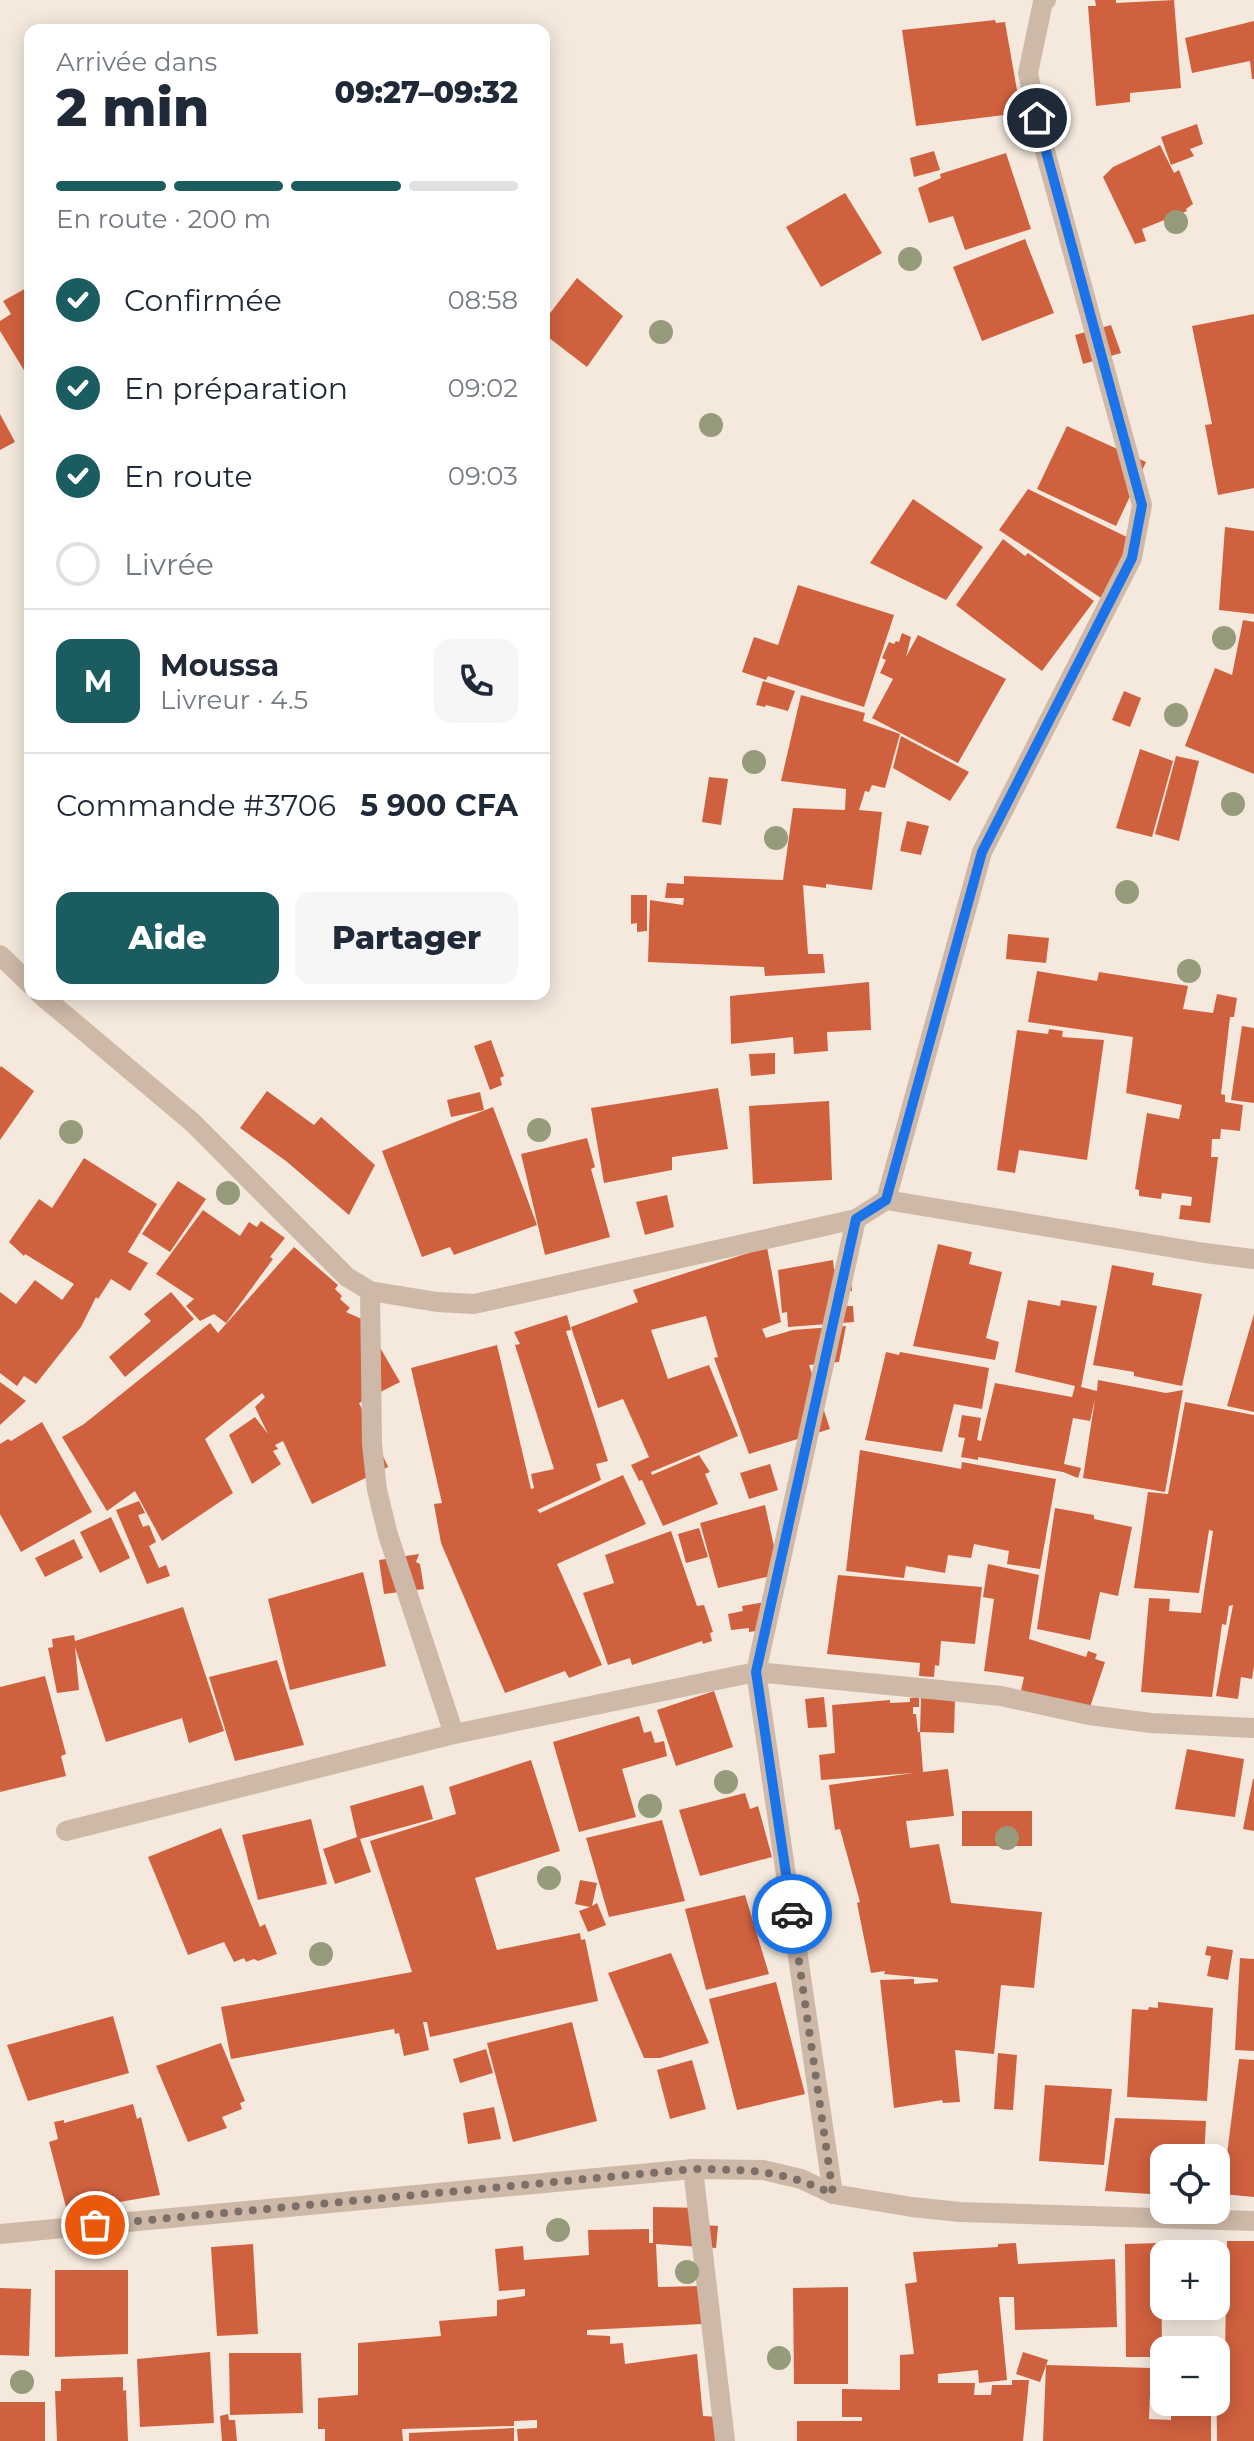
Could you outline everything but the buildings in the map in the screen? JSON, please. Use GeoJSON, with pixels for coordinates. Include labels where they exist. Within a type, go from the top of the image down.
{"type":"FeatureCollection","features":[{"type":"Feature","properties":{"kind":"street"},"geometry":{"type":"LineString","coordinates":[[886,1200],[982,852],[1132,558],[1142,505],[1042,140],[1028,73],[1043,2],[1046,0]]}},
{"type":"Feature","properties":{"kind":"street"},"geometry":{"type":"LineString","coordinates":[[0,955],[24,978]]}},
{"type":"Feature","properties":{"kind":"street"},"geometry":{"type":"LineString","coordinates":[[47,1000],[192,1122],[347,1277],[370,1291],[437,1302],[474,1304],[856,1219],[886,1200],[1254,1259]]}},
{"type":"Feature","properties":{"kind":"street"},"geometry":{"type":"LineString","coordinates":[[833,2194],[756,1672],[856,1219]]}},
{"type":"Feature","properties":{"kind":"street"},"geometry":{"type":"LineString","coordinates":[[370,1291],[372,1444],[377,1490],[388,1535],[454,1734]]}},
{"type":"Feature","properties":{"kind":"street"},"geometry":{"type":"LineString","coordinates":[[66,1831],[454,1734],[756,1672],[1001,1696],[1089,1715],[1151,1723],[1254,1728]]}},
{"type":"Feature","properties":{"kind":"street"},"geometry":{"type":"LineString","coordinates":[[693,2169],[725,2441]]}},
{"type":"Feature","properties":{"kind":"street"},"geometry":{"type":"LineString","coordinates":[[0,2234],[693,2169],[763,2170],[801,2179],[833,2194],[960,2212],[1254,2221]]}},
{"type":"Feature","properties":{"kind":"way so far"},"geometry":{"type":"LineString","coordinates":[[95,2225],[693,2169],[763,2170],[801,2179],[833,2194],[792,1914]]}},
{"type":"Feature","properties":{"kind":"route"},"geometry":{"type":"LineString","coordinates":[[792,1914],[756,1672],[856,1219],[886,1200],[982,852],[1132,558],[1142,505],[1037,118]]}}]}
